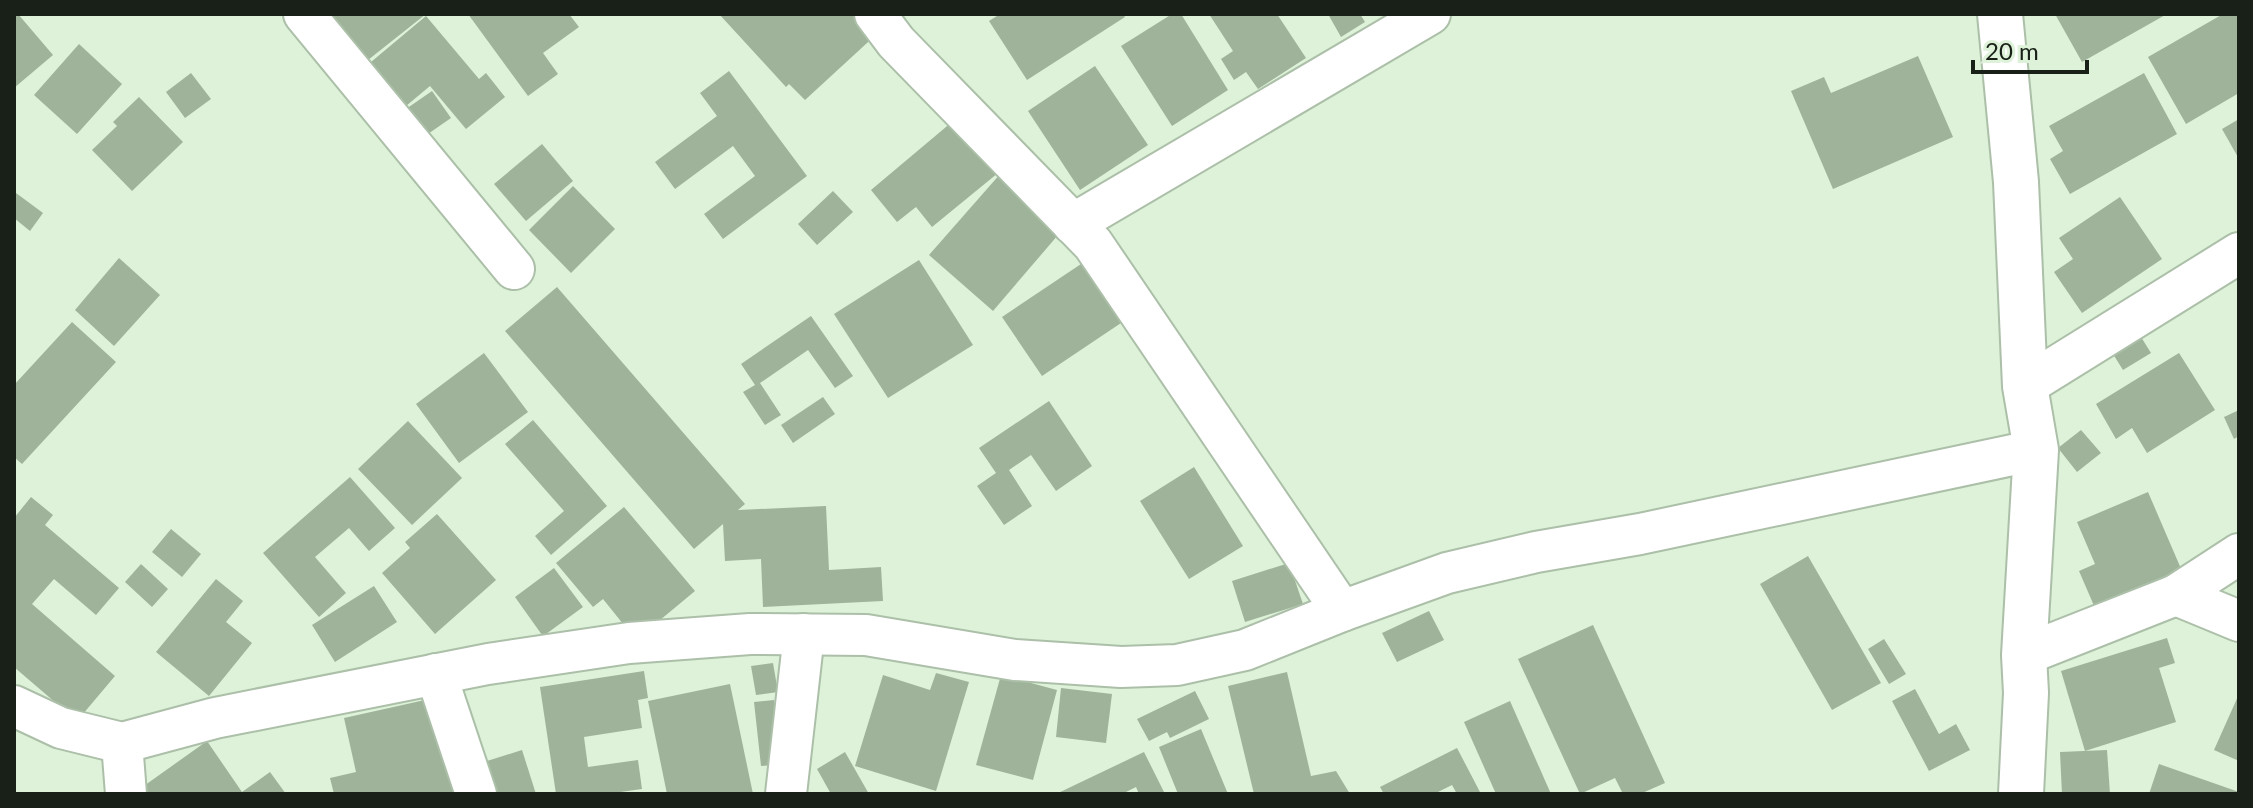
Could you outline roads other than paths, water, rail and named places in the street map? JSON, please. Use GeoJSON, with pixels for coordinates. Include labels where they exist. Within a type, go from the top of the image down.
{"type":"FeatureCollection","features":[{"type":"Feature","properties":{"kind":"street"},"geometry":{"type":"LineString","coordinates":[[304,14],[514,269]]}},
{"type":"Feature","properties":{"kind":"street"},"geometry":{"type":"LineString","coordinates":[[875,14],[896,42],[1093,244],[1342,611]]}},
{"type":"Feature","properties":{"kind":"street"},"geometry":{"type":"LineString","coordinates":[[1073,224],[1430,14]]}},
{"type":"Feature","properties":{"kind":"street"},"geometry":{"type":"LineString","coordinates":[[2000,14],[2016,182],[2025,386],[2036,450],[2024,655],[2026,693],[2021,794]]}},
{"type":"Feature","properties":{"kind":"street"},"geometry":{"type":"LineString","coordinates":[[2025,386],[2239,253]]}},
{"type":"Feature","properties":{"kind":"street"},"geometry":{"type":"LineString","coordinates":[[14,706],[61,728],[122,743],[215,718],[436,674],[629,643],[750,634],[866,635],[1015,660],[1121,667],[1177,665],[1245,650],[1447,573],[2036,450]]}},
{"type":"Feature","properties":{"kind":"street"},"geometry":{"type":"LineString","coordinates":[[2024,655],[2176,595],[2239,554]]}},
{"type":"Feature","properties":{"kind":"street"},"geometry":{"type":"LineString","coordinates":[[2176,595],[2239,621]]}},
{"type":"Feature","properties":{"kind":"street"},"geometry":{"type":"LineString","coordinates":[[786,794],[804,634]]}},
{"type":"Feature","properties":{"kind":"street"},"geometry":{"type":"LineString","coordinates":[[436,674],[476,794]]}},
{"type":"Feature","properties":{"kind":"street"},"geometry":{"type":"LineString","coordinates":[[122,743],[126,794]]}}]}
